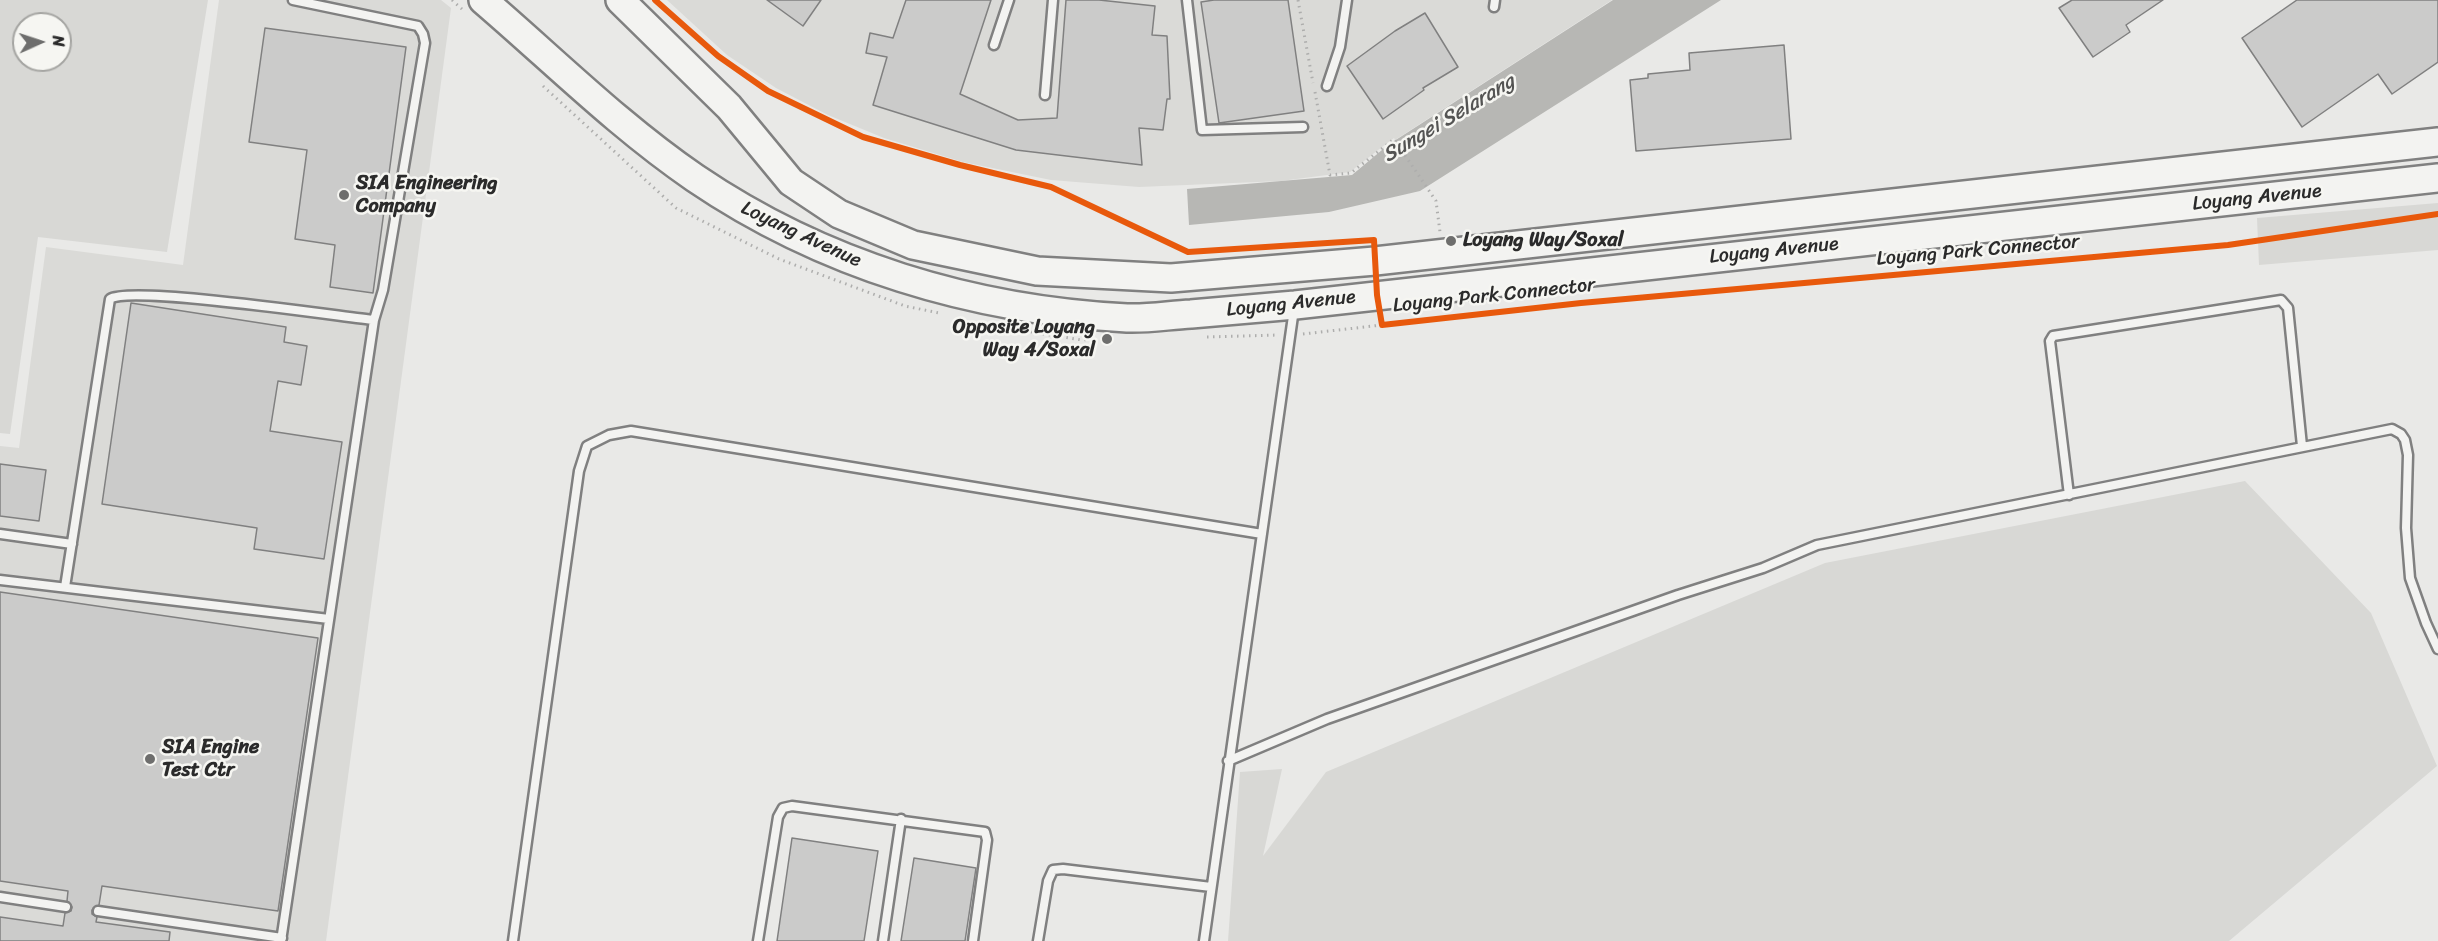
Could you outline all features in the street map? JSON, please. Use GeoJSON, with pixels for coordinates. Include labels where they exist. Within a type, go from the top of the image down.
{"type":"FeatureCollection","features":[{"type":"Feature","properties":{"kind":"main road","name":"Loyang Avenue"},"geometry":{"type":"LineString","coordinates":[[483,0],[642,139],[695,178],[768,222],[832,254],[886,274],[942,290],[1057,311],[1129,318],[1295,305],[2438,178]]}},
{"type":"Feature","properties":{"kind":"main road","name":"Loyang Avenue"},"geometry":{"type":"LineString","coordinates":[[620,0],[729,107],[791,182],[839,214],[913,245],[1037,271],[1171,278],[1375,261],[2438,142]]}},
{"type":"Feature","properties":{"kind":"lane"},"geometry":{"type":"LineString","coordinates":[[98,911],[282,939],[374,320],[383,290],[425,43],[418,26],[293,0]]}},
{"type":"Feature","properties":{"kind":"lane"},"geometry":{"type":"LineString","coordinates":[[994,45],[1009,0]]}},
{"type":"Feature","properties":{"kind":"lane"},"geometry":{"type":"LineString","coordinates":[[1045,95],[1053,0]]}},
{"type":"Feature","properties":{"kind":"lane"},"geometry":{"type":"LineString","coordinates":[[1187,0],[1202,130],[1303,127]]}},
{"type":"Feature","properties":{"kind":"lane"},"geometry":{"type":"LineString","coordinates":[[1327,86],[1340,47],[1347,0]]}},
{"type":"Feature","properties":{"kind":"lane"},"geometry":{"type":"LineString","coordinates":[[65,587],[110,299],[119,295],[172,296],[374,320]]}},
{"type":"Feature","properties":{"kind":"lane"},"geometry":{"type":"LineString","coordinates":[[2069,495],[2050,341],[2053,336],[2281,300],[2288,308],[2302,446]]}},
{"type":"Feature","properties":{"kind":"lane"},"geometry":{"type":"LineString","coordinates":[[1204,941],[1295,305]]}},
{"type":"Feature","properties":{"kind":"lane"},"geometry":{"type":"LineString","coordinates":[[1228,761],[1327,719],[1678,595],[1763,568],[1817,545],[2392,429],[2401,434],[2405,440],[2408,454],[2406,528],[2410,578],[2438,649]]}},
{"type":"Feature","properties":{"kind":"lane"},"geometry":{"type":"LineString","coordinates":[[513,941],[579,471],[587,446],[609,435],[631,432],[1262,534]]}},
{"type":"Feature","properties":{"kind":"lane"},"geometry":{"type":"LineString","coordinates":[[0,534],[72,544]]}},
{"type":"Feature","properties":{"kind":"lane"},"geometry":{"type":"LineString","coordinates":[[0,580],[329,619]]}},
{"type":"Feature","properties":{"kind":"lane"},"geometry":{"type":"LineString","coordinates":[[758,941],[778,817],[783,808],[792,806],[982,831],[986,834],[987,840],[974,941]]}},
{"type":"Feature","properties":{"kind":"lane"},"geometry":{"type":"LineString","coordinates":[[884,941],[901,819]]}},
{"type":"Feature","properties":{"kind":"lane"},"geometry":{"type":"LineString","coordinates":[[1038,941],[1047,881],[1053,870],[1063,869],[1211,887]]}},
{"type":"Feature","properties":{"kind":"lane"},"geometry":{"type":"LineString","coordinates":[[0,897],[66,907]]}},
{"type":"Feature","properties":{"kind":"path"},"geometry":{"type":"LineString","coordinates":[[1298,0],[1330,175],[1351,173],[1394,139],[1431,193]]}},
{"type":"Feature","properties":{"kind":"shaded area"},"geometry":{"type":"Polygon","coordinates":[[[0,0],[208,0],[167,252],[38,237],[10,434],[0,433],[0,0]]]}},
{"type":"Feature","properties":{"kind":"shaded area"},"geometry":{"type":"Polygon","coordinates":[[[219,0],[441,0],[451,8],[326,941],[0,941],[0,446],[19,448],[46,247],[183,265],[219,0]]]}},
{"type":"Feature","properties":{"kind":"shaded area"},"geometry":{"type":"Polygon","coordinates":[[[667,0],[1612,0],[1395,140],[1394,138],[1350,172],[1281,181],[1139,187],[1051,180],[963,162],[884,138],[828,115],[776,88],[727,55],[667,0]]]}},
{"type":"Feature","properties":{"kind":"shaded area"},"geometry":{"type":"Polygon","coordinates":[[[2438,203],[2438,250],[2259,265],[2257,218],[2438,203]]]}},
{"type":"Feature","properties":{"kind":"shaded area"},"geometry":{"type":"Polygon","coordinates":[[[2245,481],[2371,613],[2437,766],[2229,941],[1228,941],[1240,772],[1282,769],[1263,856],[1326,772],[1825,563],[2245,481]]]}},
{"type":"Feature","properties":{"kind":"water","name":"Sungei Selarang"},"geometry":{"type":"Polygon","coordinates":[[[1613,0],[1721,0],[1420,191],[1329,212],[1189,225],[1187,189],[1352,175],[1388,145],[1613,0]]]}},
{"type":"Feature","properties":{"kind":"building"},"geometry":{"type":"Polygon","coordinates":[[[767,0],[821,0],[803,26],[767,0]]]}},
{"type":"Feature","properties":{"kind":"building"},"geometry":{"type":"Polygon","coordinates":[[[906,0],[991,0],[960,94],[1018,120],[1057,118],[1066,0],[1099,0],[1155,6],[1152,35],[1167,36],[1170,99],[1167,99],[1163,130],[1139,128],[1142,165],[1016,150],[873,105],[887,57],[866,53],[870,33],[893,38],[906,0]]]}},
{"type":"Feature","properties":{"kind":"building"},"geometry":{"type":"Polygon","coordinates":[[[1288,0],[1304,111],[1219,123],[1201,2],[1288,0]]]}},
{"type":"Feature","properties":{"kind":"building"},"geometry":{"type":"Polygon","coordinates":[[[2072,0],[2163,0],[2126,25],[2130,32],[2093,57],[2059,8],[2072,0]]]}},
{"type":"Feature","properties":{"kind":"building"},"geometry":{"type":"Polygon","coordinates":[[[2297,0],[2438,0],[2438,62],[2392,94],[2378,74],[2302,127],[2242,38],[2297,0]]]}},
{"type":"Feature","properties":{"kind":"building"},"geometry":{"type":"Polygon","coordinates":[[[1425,13],[1458,67],[1423,88],[1424,90],[1383,119],[1347,66],[1395,31],[1425,13]]]}},
{"type":"Feature","properties":{"kind":"building","name":"SIA Engineering Company"},"geometry":{"type":"Polygon","coordinates":[[[265,28],[406,47],[373,293],[330,287],[335,245],[295,239],[307,150],[249,142],[265,28]]]}},
{"type":"Feature","properties":{"kind":"building"},"geometry":{"type":"Polygon","coordinates":[[[1784,45],[1791,139],[1636,151],[1630,80],[1648,78],[1648,74],[1690,70],[1689,53],[1784,45]]]}},
{"type":"Feature","properties":{"kind":"building"},"geometry":{"type":"Polygon","coordinates":[[[131,303],[286,327],[284,342],[307,346],[301,385],[278,381],[270,431],[342,442],[324,559],[254,549],[257,528],[102,504],[131,303]]]}},
{"type":"Feature","properties":{"kind":"building"},"geometry":{"type":"Polygon","coordinates":[[[0,464],[46,470],[39,521],[0,516],[0,464]]]}},
{"type":"Feature","properties":{"kind":"building","name":"SIA Engine Test Ctr"},"geometry":{"type":"Polygon","coordinates":[[[0,592],[318,638],[278,911],[102,886],[99,905],[92,910],[92,914],[97,917],[96,922],[170,932],[169,941],[0,941],[0,917],[63,926],[65,913],[71,911],[72,907],[67,901],[68,891],[0,881],[0,592]]]}},
{"type":"Feature","properties":{"kind":"building"},"geometry":{"type":"Polygon","coordinates":[[[792,838],[878,851],[864,941],[777,941],[792,838]]]}},
{"type":"Feature","properties":{"kind":"building"},"geometry":{"type":"Polygon","coordinates":[[[914,858],[976,868],[965,941],[901,941],[914,858]]]}},
{"type":"Feature","properties":{"kind":"cycle path","name":"Loyang Park Connector"},"geometry":{"type":"LineString","coordinates":[[655,0],[718,56],[768,91],[863,137],[960,165],[1051,187],[1188,252],[1374,240],[1377,295],[1382,325],[1581,303],[2228,245],[2438,214]]}},
{"type":"Feature","properties":{"kind":"place","name":"SIA Engineering Company"},"geometry":{"type":"Point","coordinates":[344,195]}},
{"type":"Feature","properties":{"kind":"place","name":"Loyang Way/Soxal"},"geometry":{"type":"Point","coordinates":[1451,241]}},
{"type":"Feature","properties":{"kind":"place","name":"Opposite Loyang Way 4/Soxal"},"geometry":{"type":"Point","coordinates":[1107,339]}},
{"type":"Feature","properties":{"kind":"place","name":"SIA Engine Test Ctr"},"geometry":{"type":"Point","coordinates":[150,759]}}]}
